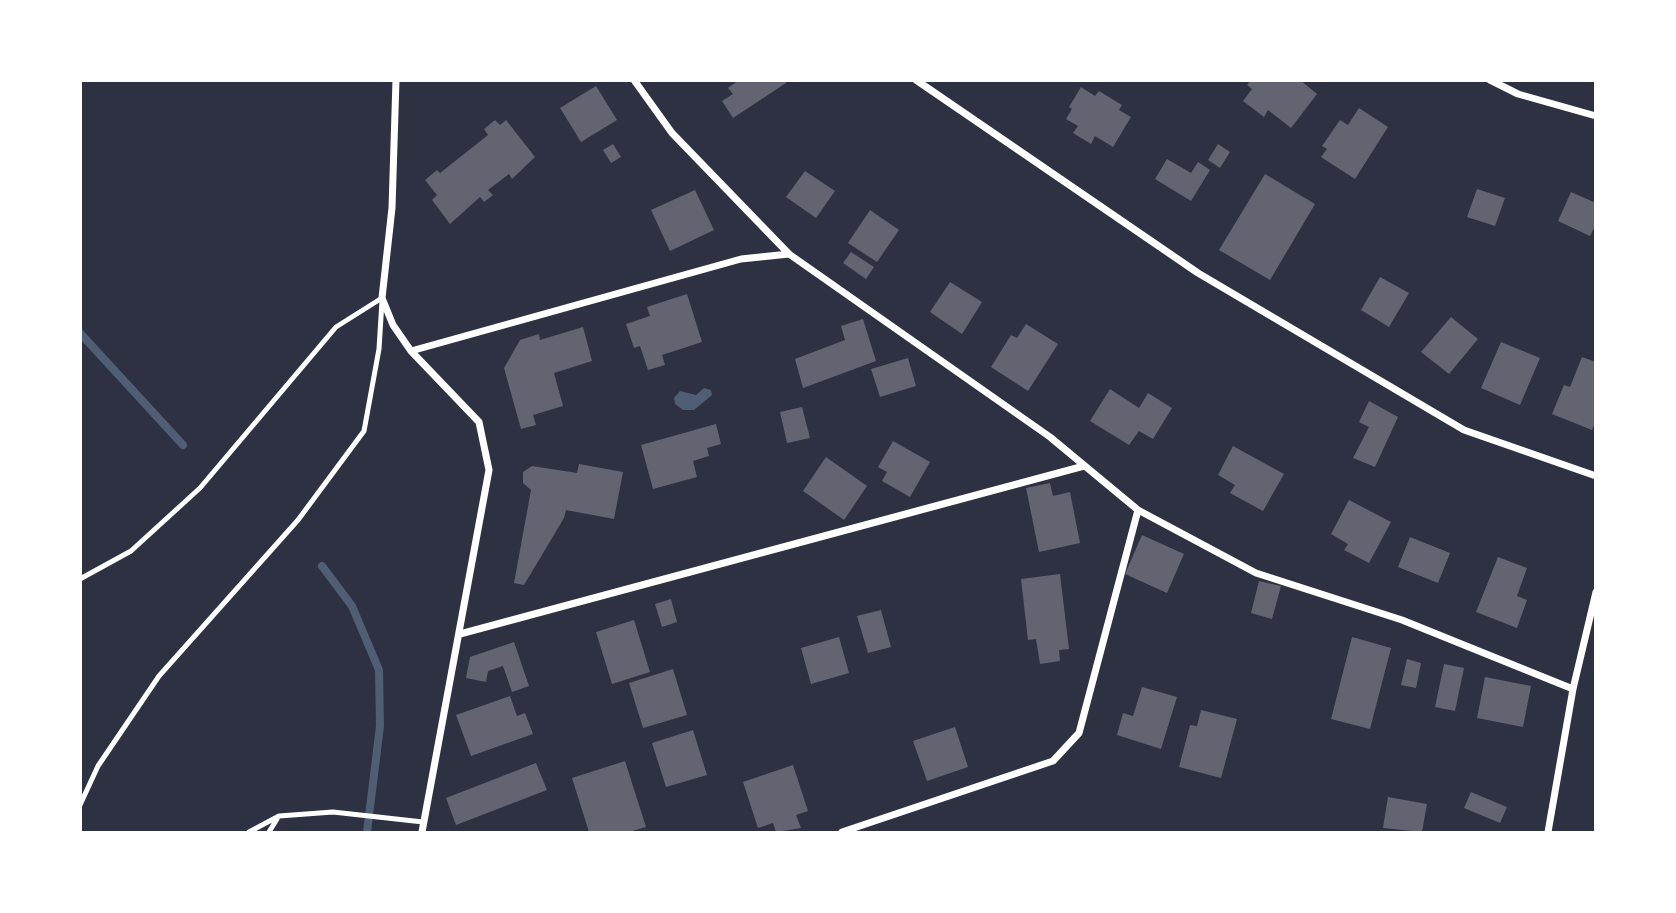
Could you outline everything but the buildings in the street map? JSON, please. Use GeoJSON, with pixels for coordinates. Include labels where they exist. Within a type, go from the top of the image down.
{"type":"FeatureCollection","features":[{"type":"Feature","properties":{"kind":"street"},"geometry":{"type":"LineString","coordinates":[[396,80],[392,208],[382,298],[393,325],[411,351],[479,422],[489,470],[422,832]]}},
{"type":"Feature","properties":{"kind":"street"},"geometry":{"type":"LineString","coordinates":[[635,80],[672,132],[789,254],[1050,437],[1138,510],[1256,573],[1402,620],[1573,689]]}},
{"type":"Feature","properties":{"kind":"street"},"geometry":{"type":"LineString","coordinates":[[916,80],[1198,273],[1464,430],[1595,476]]}},
{"type":"Feature","properties":{"kind":"street"},"geometry":{"type":"LineString","coordinates":[[1490,80],[1518,94],[1595,116]]}},
{"type":"Feature","properties":{"kind":"street"},"geometry":{"type":"LineString","coordinates":[[411,351],[741,259],[789,254]]}},
{"type":"Feature","properties":{"kind":"street"},"geometry":{"type":"LineString","coordinates":[[460,634],[1084,466]]}},
{"type":"Feature","properties":{"kind":"street"},"geometry":{"type":"LineString","coordinates":[[842,832],[1053,761],[1079,733],[1138,510]]}},
{"type":"Feature","properties":{"kind":"street"},"geometry":{"type":"LineString","coordinates":[[1548,832],[1573,689],[1595,592]]}},
{"type":"Feature","properties":{"kind":"lane"},"geometry":{"type":"LineString","coordinates":[[80,579],[131,551],[200,488],[336,327],[382,298]]}},
{"type":"Feature","properties":{"kind":"lane"},"geometry":{"type":"LineString","coordinates":[[80,805],[97,766],[159,676],[298,520],[364,430],[379,349],[382,298]]}},
{"type":"Feature","properties":{"kind":"lane"},"geometry":{"type":"LineString","coordinates":[[249,832],[279,816],[333,812],[423,822]]}},
{"type":"Feature","properties":{"kind":"lane"},"geometry":{"type":"LineString","coordinates":[[268,832],[279,816]]}},
{"type":"Feature","properties":{"kind":"water"},"geometry":{"type":"Polygon","coordinates":[[[704,388],[711,390],[712,395],[694,410],[683,410],[675,404],[674,398],[680,391],[696,395],[704,388]]]}},
{"type":"Feature","properties":{"kind":"waterway"},"geometry":{"type":"LineString","coordinates":[[80,333],[183,445]]}},
{"type":"Feature","properties":{"kind":"waterway"},"geometry":{"type":"LineString","coordinates":[[322,566],[352,606],[379,670],[380,726],[367,832]]}}]}
